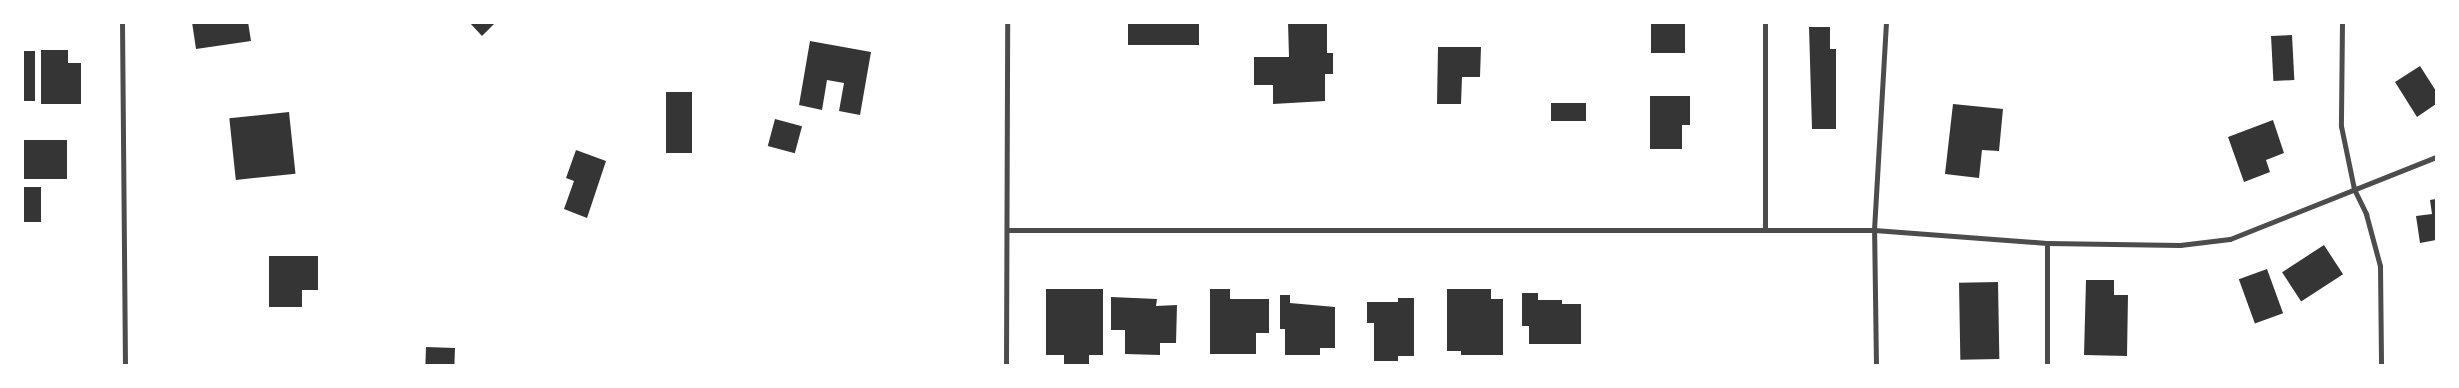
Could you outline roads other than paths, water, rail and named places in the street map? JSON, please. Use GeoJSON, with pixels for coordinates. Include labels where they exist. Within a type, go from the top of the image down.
{"type":"FeatureCollection","features":[{"type":"Feature","properties":{"kind":"street"},"geometry":{"type":"LineString","coordinates":[[122,22],[125,366]]}},
{"type":"Feature","properties":{"kind":"street"},"geometry":{"type":"LineString","coordinates":[[1006,366],[1007,22]]}},
{"type":"Feature","properties":{"kind":"street"},"geometry":{"type":"LineString","coordinates":[[1765,22],[1765,230]]}},
{"type":"Feature","properties":{"kind":"street"},"geometry":{"type":"LineString","coordinates":[[1876,366],[1874,230],[1886,22]]}},
{"type":"Feature","properties":{"kind":"street"},"geometry":{"type":"LineString","coordinates":[[2342,22],[2341,126],[2354,189],[2366,214],[2380,266],[2381,366]]}},
{"type":"Feature","properties":{"kind":"street"},"geometry":{"type":"LineString","coordinates":[[1007,230],[1874,230],[2046,243],[2208,243],[2245,234],[2436,157]]}},
{"type":"Feature","properties":{"kind":"street"},"geometry":{"type":"LineString","coordinates":[[2046,243],[2047,366]]}}]}
